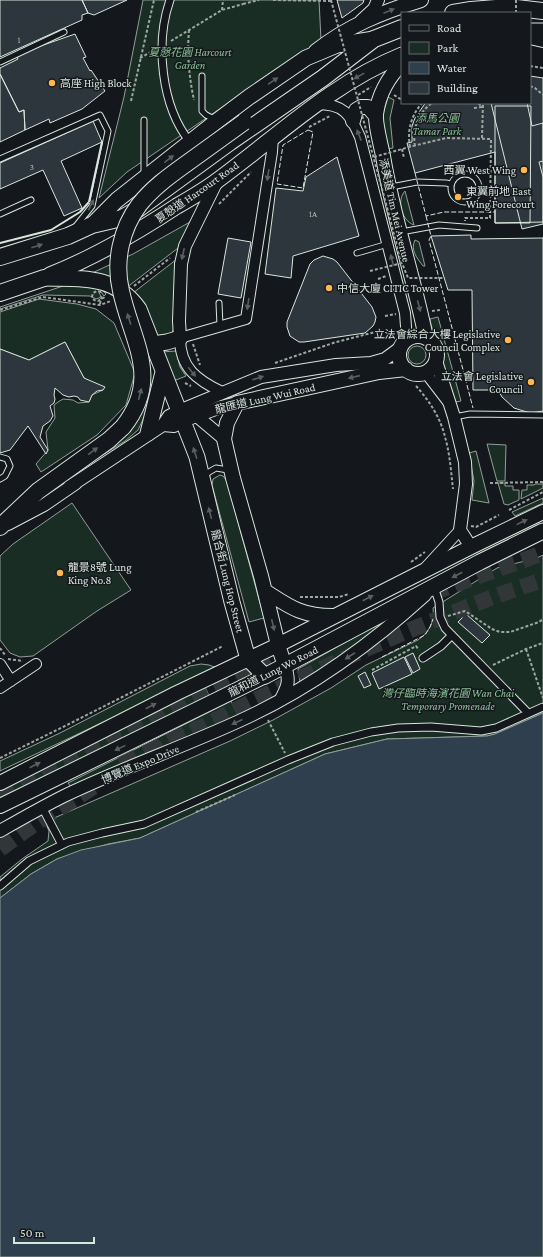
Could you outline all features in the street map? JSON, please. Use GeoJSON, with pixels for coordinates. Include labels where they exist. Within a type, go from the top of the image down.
{"type":"FeatureCollection","features":[{"type":"Feature","properties":{"kind":"highway"},"geometry":{"type":"LineString","coordinates":[[459,12],[508,7],[543,11]]}},
{"type":"Feature","properties":{"kind":"highway","name":"夏慤道 Harcourt Road"},"geometry":{"type":"LineString","coordinates":[[0,257],[68,236],[92,225],[122,218],[138,209],[230,142],[323,78],[374,40],[401,28]]}},
{"type":"Feature","properties":{"kind":"highway"},"geometry":{"type":"LineString","coordinates":[[0,528],[38,491],[109,440],[122,427],[137,404],[142,375],[141,356],[119,282],[119,255],[126,228],[138,206],[157,186],[317,69],[342,54],[374,40]]}},
{"type":"Feature","properties":{"kind":"highway","name":"夏慤道 Harcourt Road"},"geometry":{"type":"LineString","coordinates":[[0,293],[44,278]]}},
{"type":"Feature","properties":{"kind":"main road","name":"夏慤道 Harcourt Road"},"geometry":{"type":"LineString","coordinates":[[92,225],[117,200],[190,142],[249,97],[331,39],[358,23],[401,6],[421,0]]}},
{"type":"Feature","properties":{"kind":"main road"},"geometry":{"type":"LineString","coordinates":[[531,31],[543,31]]}},
{"type":"Feature","properties":{"kind":"main road"},"geometry":{"type":"LineString","coordinates":[[531,37],[543,40]]}},
{"type":"Feature","properties":{"kind":"main road","name":"夏慤道 Harcourt Road"},"geometry":{"type":"LineString","coordinates":[[306,58],[337,45],[374,40]]}},
{"type":"Feature","properties":{"kind":"main road","name":"夏慤道 Harcourt Road"},"geometry":{"type":"LineString","coordinates":[[44,278],[85,261],[127,238],[218,180],[273,136],[348,82],[384,62],[401,55]]}},
{"type":"Feature","properties":{"kind":"main road","name":"添美道 Tim Mei Avenue"},"geometry":{"type":"LineString","coordinates":[[401,64],[390,76],[383,88],[378,103],[376,116],[388,187],[421,312],[426,338]]}},
{"type":"Feature","properties":{"kind":"main road"},"geometry":{"type":"LineString","coordinates":[[353,121],[356,110],[362,107],[368,107],[376,116]]}},
{"type":"Feature","properties":{"kind":"main road"},"geometry":{"type":"LineString","coordinates":[[44,278],[88,278],[105,283],[125,293]]}},
{"type":"Feature","properties":{"kind":"main road","name":"龍合街 Lung Hop Street"},"geometry":{"type":"LineString","coordinates":[[125,293],[139,309],[163,372],[187,414],[232,602],[248,659],[265,676]]}},
{"type":"Feature","properties":{"kind":"main road"},"geometry":{"type":"LineString","coordinates":[[153,344],[167,342],[185,336]]}},
{"type":"Feature","properties":{"kind":"main road","name":"龍匯道 Lung Wui Road"},"geometry":{"type":"LineString","coordinates":[[403,344],[416,336],[426,338]]}},
{"type":"Feature","properties":{"kind":"main road"},"geometry":{"type":"LineString","coordinates":[[425,372],[436,360],[436,350],[434,345],[426,338]]}},
{"type":"Feature","properties":{"kind":"main road"},"geometry":{"type":"LineString","coordinates":[[403,344],[400,360],[406,369]]}},
{"type":"Feature","properties":{"kind":"main road","name":"龍匯道 Lung Wui Road"},"geometry":{"type":"LineString","coordinates":[[237,404],[379,372],[406,369],[415,373],[425,372]]}},
{"type":"Feature","properties":{"kind":"main road"},"geometry":{"type":"LineString","coordinates":[[148,433],[163,372]]}},
{"type":"Feature","properties":{"kind":"main road"},"geometry":{"type":"LineString","coordinates":[[237,404],[230,415],[224,439],[231,471],[265,591],[284,666]]}},
{"type":"Feature","properties":{"kind":"main road","name":"龍和道 Lung Wo Road"},"geometry":{"type":"LineString","coordinates":[[0,783],[177,693],[278,645],[422,571],[543,512]]}},
{"type":"Feature","properties":{"kind":"main road","name":"龍和道 Lung Wo Road"},"geometry":{"type":"LineString","coordinates":[[0,806],[265,676],[509,547],[543,531]]}},
{"type":"Feature","properties":{"kind":"main road"},"geometry":{"type":"LineString","coordinates":[[265,591],[297,611],[333,616]]}},
{"type":"Feature","properties":{"kind":"street"},"geometry":{"type":"LineString","coordinates":[[170,0],[166,11],[162,46],[164,75],[171,105],[183,133],[190,142]]}},
{"type":"Feature","properties":{"kind":"street"},"geometry":{"type":"LineString","coordinates":[[358,23],[374,9],[378,0]]}},
{"type":"Feature","properties":{"kind":"street","name":"添美道 Tim Mei Avenue"},"geometry":{"type":"LineString","coordinates":[[318,104],[334,105],[344,110],[353,121],[360,137],[405,313],[403,344]]}},
{"type":"Feature","properties":{"kind":"street"},"geometry":{"type":"LineString","coordinates":[[185,336],[246,319],[272,152],[273,136]]}},
{"type":"Feature","properties":{"kind":"street"},"geometry":{"type":"LineString","coordinates":[[218,180],[185,246],[181,264],[179,321],[185,336],[180,349],[185,363],[194,376],[208,386],[222,392]]}},
{"type":"Feature","properties":{"kind":"street","name":"龍匯道 Lung Wui Road"},"geometry":{"type":"LineString","coordinates":[[164,425],[174,426],[187,414],[222,392],[261,377],[336,365],[371,363],[385,358],[403,344]]}},
{"type":"Feature","properties":{"kind":"street"},"geometry":{"type":"LineString","coordinates":[[422,571],[460,527],[466,484],[465,462],[452,411],[436,360]]}},
{"type":"Feature","properties":{"kind":"street"},"geometry":{"type":"LineString","coordinates":[[425,372],[452,411]]}},
{"type":"Feature","properties":{"kind":"street","name":"龍匯道 Lung Wui Road"},"geometry":{"type":"LineString","coordinates":[[187,414],[237,404]]}},
{"type":"Feature","properties":{"kind":"street"},"geometry":{"type":"LineString","coordinates":[[187,414],[224,439]]}},
{"type":"Feature","properties":{"kind":"street"},"geometry":{"type":"LineString","coordinates":[[148,433],[164,425]]}},
{"type":"Feature","properties":{"kind":"street"},"geometry":{"type":"LineString","coordinates":[[69,487],[164,425]]}},
{"type":"Feature","properties":{"kind":"street"},"geometry":{"type":"LineString","coordinates":[[0,528],[44,505],[128,448]]}},
{"type":"Feature","properties":{"kind":"street"},"geometry":{"type":"LineString","coordinates":[[460,527],[470,547]]}},
{"type":"Feature","properties":{"kind":"street"},"geometry":{"type":"LineString","coordinates":[[434,587],[439,602],[441,619],[445,628],[528,713]]}},
{"type":"Feature","properties":{"kind":"street","name":"博覽道 Expo Drive"},"geometry":{"type":"LineString","coordinates":[[0,831],[72,793],[238,722],[303,687],[360,650],[381,634],[434,587]]}},
{"type":"Feature","properties":{"kind":"street"},"geometry":{"type":"LineString","coordinates":[[423,658],[441,646],[452,635]]}},
{"type":"Feature","properties":{"kind":"street"},"geometry":{"type":"LineString","coordinates":[[0,664],[11,681]]}},
{"type":"Feature","properties":{"kind":"street"},"geometry":{"type":"LineString","coordinates":[[0,688],[36,664]]}},
{"type":"Feature","properties":{"kind":"street"},"geometry":{"type":"LineString","coordinates":[[281,699],[288,680],[284,666]]}},
{"type":"Feature","properties":{"kind":"street"},"geometry":{"type":"LineString","coordinates":[[0,886],[29,861],[62,845],[102,833],[144,824],[288,760],[333,742],[371,732],[398,728],[431,727],[481,731],[496,728],[543,707]]}},
{"type":"Feature","properties":{"kind":"street"},"geometry":{"type":"LineString","coordinates":[[42,808],[62,845]]}},
{"type":"Feature","properties":{"kind":"lane"},"geometry":{"type":"LineString","coordinates":[[0,62],[64,32]]}},
{"type":"Feature","properties":{"kind":"lane"},"geometry":{"type":"LineString","coordinates":[[202,76],[202,111],[217,121]]}},
{"type":"Feature","properties":{"kind":"lane"},"geometry":{"type":"LineString","coordinates":[[0,159],[100,114],[108,131],[92,206],[68,236]]}},
{"type":"Feature","properties":{"kind":"lane"},"geometry":{"type":"LineString","coordinates":[[144,120],[144,179]]}},
{"type":"Feature","properties":{"kind":"lane"},"geometry":{"type":"LineString","coordinates":[[471,174],[478,180],[480,185],[479,194],[476,198],[467,202],[458,201],[452,194],[452,184],[457,176],[471,174]]}},
{"type":"Feature","properties":{"kind":"lane"},"geometry":{"type":"LineString","coordinates":[[388,187],[417,182],[446,182],[452,184]]}},
{"type":"Feature","properties":{"kind":"lane"},"geometry":{"type":"LineString","coordinates":[[0,214],[30,200]]}},
{"type":"Feature","properties":{"kind":"lane"},"geometry":{"type":"LineString","coordinates":[[400,232],[438,225],[478,228]]}},
{"type":"Feature","properties":{"kind":"lane"},"geometry":{"type":"LineString","coordinates":[[357,253],[388,244]]}},
{"type":"Feature","properties":{"kind":"lane"},"geometry":{"type":"LineString","coordinates":[[219,303],[220,326]]}},
{"type":"Feature","properties":{"kind":"lane"},"geometry":{"type":"LineString","coordinates":[[452,411],[470,414],[543,415]]}},
{"type":"Feature","properties":{"kind":"lane"},"geometry":{"type":"LineString","coordinates":[[0,458],[7,459],[10,466],[5,476],[0,479]]}},
{"type":"Feature","properties":{"kind":"lane"},"geometry":{"type":"LineString","coordinates":[[202,479],[216,468],[224,468],[231,471]]}},
{"type":"Feature","properties":{"kind":"path"},"geometry":{"type":"LineString","coordinates":[[130,100],[154,0]]}},
{"type":"Feature","properties":{"kind":"path"},"geometry":{"type":"LineString","coordinates":[[222,10],[223,0]]}},
{"type":"Feature","properties":{"kind":"path"},"geometry":{"type":"LineString","coordinates":[[140,58],[222,10],[259,0]]}},
{"type":"Feature","properties":{"kind":"path"},"geometry":{"type":"LineString","coordinates":[[273,0],[331,0],[402,263],[408,278],[444,278]]}},
{"type":"Feature","properties":{"kind":"path"},"geometry":{"type":"LineString","coordinates":[[516,0],[516,12]]}},
{"type":"Feature","properties":{"kind":"path"},"geometry":{"type":"LineString","coordinates":[[189,30],[187,50],[194,100]]}},
{"type":"Feature","properties":{"kind":"path"},"geometry":{"type":"LineString","coordinates":[[531,66],[543,68]]}},
{"type":"Feature","properties":{"kind":"path"},"geometry":{"type":"LineString","coordinates":[[531,86],[543,95]]}},
{"type":"Feature","properties":{"kind":"path"},"geometry":{"type":"LineString","coordinates":[[413,146],[409,134],[410,125],[412,117],[421,104]]}},
{"type":"Feature","properties":{"kind":"path"},"geometry":{"type":"LineString","coordinates":[[413,146],[414,134],[418,119],[422,112],[431,104]]}},
{"type":"Feature","properties":{"kind":"path"},"geometry":{"type":"LineString","coordinates":[[479,104],[482,107]]}},
{"type":"Feature","properties":{"kind":"path"},"geometry":{"type":"LineString","coordinates":[[482,138],[483,104]]}},
{"type":"Feature","properties":{"kind":"path"},"geometry":{"type":"LineString","coordinates":[[474,108],[482,107]]}},
{"type":"Feature","properties":{"kind":"path"},"geometry":{"type":"LineString","coordinates":[[374,157],[440,139],[490,138],[490,218],[465,218]]}},
{"type":"Feature","properties":{"kind":"path"},"geometry":{"type":"LineString","coordinates":[[402,149],[404,158]]}},
{"type":"Feature","properties":{"kind":"path"},"geometry":{"type":"LineString","coordinates":[[215,208],[229,193]]}},
{"type":"Feature","properties":{"kind":"path"},"geometry":{"type":"LineString","coordinates":[[125,293],[185,246]]}},
{"type":"Feature","properties":{"kind":"path"},"geometry":{"type":"LineString","coordinates":[[370,271],[402,263]]}},
{"type":"Feature","properties":{"kind":"path"},"geometry":{"type":"LineString","coordinates":[[378,279],[384,277]]}},
{"type":"Feature","properties":{"kind":"path"},"geometry":{"type":"LineString","coordinates":[[0,310],[43,297],[100,305],[102,296],[101,292],[97,291],[93,293],[92,298],[94,300],[98,301],[105,297]]}},
{"type":"Feature","properties":{"kind":"path"},"geometry":{"type":"LineString","coordinates":[[275,363],[333,343],[375,332]]}},
{"type":"Feature","properties":{"kind":"path"},"geometry":{"type":"LineString","coordinates":[[185,336],[201,369]]}},
{"type":"Feature","properties":{"kind":"path"},"geometry":{"type":"LineString","coordinates":[[416,386],[423,393],[437,416],[446,437],[454,494]]}},
{"type":"Feature","properties":{"kind":"path"},"geometry":{"type":"LineString","coordinates":[[490,483],[543,482]]}},
{"type":"Feature","properties":{"kind":"path"},"geometry":{"type":"LineString","coordinates":[[509,510],[543,492]]}},
{"type":"Feature","properties":{"kind":"path"},"geometry":{"type":"LineString","coordinates":[[460,527],[476,527],[498,515]]}},
{"type":"Feature","properties":{"kind":"path"},"geometry":{"type":"LineString","coordinates":[[410,564],[430,548]]}},
{"type":"Feature","properties":{"kind":"path"},"geometry":{"type":"LineString","coordinates":[[299,597],[339,597],[353,593]]}},
{"type":"Feature","properties":{"kind":"path"},"geometry":{"type":"LineString","coordinates":[[441,619],[465,611],[492,629],[505,632],[539,622],[543,619]]}},
{"type":"Feature","properties":{"kind":"path"},"geometry":{"type":"LineString","coordinates":[[485,669],[526,649],[543,643]]}},
{"type":"Feature","properties":{"kind":"path"},"geometry":{"type":"LineString","coordinates":[[0,758],[223,646]]}},
{"type":"Feature","properties":{"kind":"path"},"geometry":{"type":"LineString","coordinates":[[372,670],[416,646],[423,658]]}},
{"type":"Feature","properties":{"kind":"path"},"geometry":{"type":"LineString","coordinates":[[526,649],[543,698]]}},
{"type":"Feature","properties":{"kind":"path"},"geometry":{"type":"LineString","coordinates":[[268,720],[288,760]]}},
{"type":"Feature","properties":{"kind":"path"},"geometry":{"type":"LineString","coordinates":[[196,812],[234,795]]}},
{"type":"Feature","properties":{"kind":"green space","name":"夏慤花園 Harcourt Garden"},"geometry":{"type":"Polygon","coordinates":[[[143,0],[319,0],[321,40],[127,172],[99,198],[124,97],[143,0]]]}},
{"type":"Feature","properties":{"kind":"green space"},"geometry":{"type":"Polygon","coordinates":[[[388,97],[394,100],[390,118],[393,148],[386,149],[382,117],[388,97]]]}},
{"type":"Feature","properties":{"kind":"green space"},"geometry":{"type":"Polygon","coordinates":[[[405,191],[414,225],[406,219],[402,210],[401,200],[405,191]]]}},
{"type":"Feature","properties":{"kind":"green space"},"geometry":{"type":"Polygon","coordinates":[[[190,222],[182,245],[126,288],[92,273],[133,254],[190,222]]]}},
{"type":"Feature","properties":{"kind":"green space"},"geometry":{"type":"Polygon","coordinates":[[[415,240],[419,242],[425,266],[423,266],[415,254],[413,247],[415,240]]]}},
{"type":"Feature","properties":{"kind":"green space"},"geometry":{"type":"Polygon","coordinates":[[[177,259],[175,327],[169,338],[154,336],[133,293],[177,259]]]}},
{"type":"Feature","properties":{"kind":"green space"},"geometry":{"type":"Polygon","coordinates":[[[72,283],[95,286],[103,290],[106,294],[104,296],[101,292],[99,293],[101,296],[96,299],[90,296],[43,295],[0,309],[0,307],[72,283]]]}},
{"type":"Feature","properties":{"kind":"green space"},"geometry":{"type":"Polygon","coordinates":[[[39,299],[77,304],[96,309],[114,323],[135,373],[126,405],[97,435],[41,472],[36,464],[48,450],[46,432],[55,418],[54,405],[63,399],[73,400],[78,403],[89,402],[92,395],[103,390],[84,378],[65,342],[29,360],[0,349],[0,312],[39,299]]]}},
{"type":"Feature","properties":{"kind":"green space"},"geometry":{"type":"Polygon","coordinates":[[[438,317],[461,401],[456,402],[442,364],[440,345],[430,319],[438,317]]]}},
{"type":"Feature","properties":{"kind":"green space"},"geometry":{"type":"Polygon","coordinates":[[[417,346],[423,349],[426,355],[423,361],[417,364],[411,361],[408,355],[411,349],[417,346]]]}},
{"type":"Feature","properties":{"kind":"green space"},"geometry":{"type":"Polygon","coordinates":[[[176,351],[180,367],[186,376],[171,382],[161,352],[176,351]]]}},
{"type":"Feature","properties":{"kind":"green space"},"geometry":{"type":"Polygon","coordinates":[[[143,400],[151,403],[138,430],[125,441],[60,482],[143,400]]]}},
{"type":"Feature","properties":{"kind":"green space"},"geometry":{"type":"Polygon","coordinates":[[[487,444],[506,445],[505,481],[497,481],[487,444]]]}},
{"type":"Feature","properties":{"kind":"green space"},"geometry":{"type":"Polygon","coordinates":[[[476,451],[489,503],[472,500],[474,481],[469,453],[476,451]]]}},
{"type":"Feature","properties":{"kind":"green space"},"geometry":{"type":"Polygon","coordinates":[[[220,475],[227,481],[264,618],[249,622],[212,485],[213,479],[220,475]]]}},
{"type":"Feature","properties":{"kind":"green space"},"geometry":{"type":"Polygon","coordinates":[[[498,483],[505,483],[505,486],[513,486],[513,490],[519,490],[519,500],[508,505],[504,504],[498,483]]]}},
{"type":"Feature","properties":{"kind":"green space"},"geometry":{"type":"Polygon","coordinates":[[[543,484],[543,488],[521,499],[522,490],[527,490],[527,485],[543,484]]]}},
{"type":"Feature","properties":{"kind":"green space"},"geometry":{"type":"Polygon","coordinates":[[[543,498],[543,503],[515,516],[512,512],[543,498]]]}},
{"type":"Feature","properties":{"kind":"green space","name":"龍景8號 Lung King No.8"},"geometry":{"type":"Polygon","coordinates":[[[72,503],[131,590],[97,611],[33,656],[20,657],[10,653],[0,640],[0,556],[13,544],[72,503]]]}},
{"type":"Feature","properties":{"kind":"green space","name":"灣仔臨時海濱花園 Wan Chai Temporary Promenade"},"geometry":{"type":"Polygon","coordinates":[[[543,555],[543,713],[487,736],[387,739],[325,754],[140,838],[108,844],[57,859],[31,874],[0,898],[0,877],[48,841],[49,831],[45,822],[230,741],[273,720],[331,688],[366,665],[418,640],[425,634],[432,622],[433,608],[497,568],[537,558],[543,555]]]}},
{"type":"Feature","properties":{"kind":"green space"},"geometry":{"type":"Polygon","coordinates":[[[376,625],[380,626],[356,646],[300,682],[298,669],[376,625]]]}},
{"type":"Feature","properties":{"kind":"green space"},"geometry":{"type":"Polygon","coordinates":[[[201,664],[217,668],[0,771],[0,761],[60,733],[190,666],[201,664]]]}},
{"type":"Feature","properties":{"kind":"green space"},"geometry":{"type":"Polygon","coordinates":[[[205,687],[211,700],[0,801],[0,790],[34,771],[205,687]]]}},
{"type":"Feature","properties":{"kind":"green space"},"geometry":{"type":"Polygon","coordinates":[[[231,701],[238,715],[71,787],[68,783],[231,701]]]}},
{"type":"Feature","properties":{"kind":"water"},"geometry":{"type":"Polygon","coordinates":[[[543,713],[543,1257],[0,1257],[0,898],[31,874],[57,859],[81,850],[140,838],[325,754],[387,739],[487,736],[543,713]]]}},
{"type":"Feature","properties":{"kind":"building"},"geometry":{"type":"Polygon","coordinates":[[[0,0],[82,0],[88,13],[82,15],[82,20],[0,57],[0,0]]]}},
{"type":"Feature","properties":{"kind":"building"},"geometry":{"type":"Polygon","coordinates":[[[82,0],[127,0],[94,15],[88,13],[82,0]]]}},
{"type":"Feature","properties":{"kind":"building"},"geometry":{"type":"Polygon","coordinates":[[[337,0],[364,0],[363,3],[342,18],[337,0]]]}},
{"type":"Feature","properties":{"kind":"building","name":"高座 High Block"},"geometry":{"type":"Polygon","coordinates":[[[75,34],[86,57],[83,58],[90,71],[91,70],[105,91],[82,109],[50,123],[49,119],[25,130],[24,110],[19,112],[0,74],[0,68],[18,59],[17,57],[32,49],[75,34]]]}},
{"type":"Feature","properties":{"kind":"building"},"geometry":{"type":"Polygon","coordinates":[[[0,74],[19,112],[24,110],[25,130],[0,142],[0,74]]]}},
{"type":"Feature","properties":{"kind":"building"},"geometry":{"type":"Polygon","coordinates":[[[531,76],[543,78],[543,222],[495,223],[495,152],[415,173],[407,143],[412,142],[412,126],[415,118],[424,105],[531,104],[531,76]]]}},
{"type":"Feature","properties":{"kind":"building","name":"西翼 West Wing"},"geometry":{"type":"Polygon","coordinates":[[[491,104],[527,104],[532,126],[543,123],[543,161],[539,162],[543,177],[543,224],[522,229],[491,104]]]}},
{"type":"Feature","properties":{"kind":"building","name":"西翼 West Wing"},"geometry":{"type":"Polygon","coordinates":[[[495,106],[531,106],[530,223],[495,223],[495,106]]]}},
{"type":"Feature","properties":{"kind":"building"},"geometry":{"type":"Polygon","coordinates":[[[93,121],[102,142],[61,161],[82,208],[64,216],[43,170],[0,189],[0,163],[93,121]]]}},
{"type":"Feature","properties":{"kind":"building"},"geometry":{"type":"Polygon","coordinates":[[[337,157],[359,236],[293,256],[291,278],[265,274],[276,188],[303,191],[306,177],[337,157]]]}},
{"type":"Feature","properties":{"kind":"building","name":"立法會綜合大樓 Legislative Council Complex"},"geometry":{"type":"Polygon","coordinates":[[[471,235],[471,239],[543,238],[543,411],[530,413],[514,408],[502,397],[498,390],[473,390],[472,290],[448,290],[431,236],[471,235]]]}},
{"type":"Feature","properties":{"kind":"building"},"geometry":{"type":"Polygon","coordinates":[[[228,238],[251,242],[241,298],[218,294],[228,238]]]}},
{"type":"Feature","properties":{"kind":"building","name":"中信大廈 CITIC Tower"},"geometry":{"type":"Polygon","coordinates":[[[323,256],[337,262],[372,307],[376,317],[375,322],[373,326],[365,333],[299,342],[290,336],[287,322],[310,264],[314,260],[323,256]]]}},
{"type":"Feature","properties":{"kind":"building"},"geometry":{"type":"Polygon","coordinates":[[[65,342],[84,378],[105,387],[103,390],[97,391],[92,395],[89,402],[80,400],[78,397],[63,395],[55,388],[54,403],[50,406],[53,416],[50,421],[43,426],[40,437],[48,450],[46,454],[28,426],[10,450],[0,453],[0,349],[29,360],[65,342]]]}},
{"type":"Feature","properties":{"kind":"building"},"geometry":{"type":"Polygon","coordinates":[[[466,614],[490,635],[482,643],[458,622],[466,614]]]}},
{"type":"Feature","properties":{"kind":"building"},"geometry":{"type":"Polygon","coordinates":[[[413,653],[420,669],[413,673],[405,657],[413,653]]]}},
{"type":"Feature","properties":{"kind":"building"},"geometry":{"type":"Polygon","coordinates":[[[404,657],[412,674],[379,689],[372,673],[404,657]]]}},
{"type":"Feature","properties":{"kind":"building"},"geometry":{"type":"Polygon","coordinates":[[[365,672],[371,685],[364,688],[358,676],[365,672]]]}},
{"type":"Feature","properties":{"kind":"tunnel"},"geometry":{"type":"LineString","coordinates":[[432,593],[543,553]]}},
{"type":"Feature","properties":{"kind":"tunnel"},"geometry":{"type":"LineString","coordinates":[[150,755],[253,701],[358,652],[472,605],[543,580]]}},
{"type":"Feature","properties":{"kind":"tunnel"},"geometry":{"type":"LineString","coordinates":[[0,796],[272,664]]}},
{"type":"Feature","properties":{"kind":"tunnel"},"geometry":{"type":"LineString","coordinates":[[121,766],[200,728]]}},
{"type":"Feature","properties":{"kind":"tunnel"},"geometry":{"type":"LineString","coordinates":[[0,849],[33,825],[95,786]]}},
{"type":"Feature","properties":{"kind":"fence"},"geometry":{"type":"LineString","coordinates":[[308,130],[313,132],[303,188],[277,184],[283,145],[308,130]]}},
{"type":"Feature","properties":{"kind":"fence"},"geometry":{"type":"LineString","coordinates":[[415,173],[426,216],[444,212],[495,212]]}},
{"type":"Feature","properties":{"kind":"fence"},"geometry":{"type":"LineString","coordinates":[[426,216],[431,236],[429,240],[473,408]]}},
{"type":"Feature","properties":{"kind":"fence"},"geometry":{"type":"LineString","coordinates":[[382,657],[425,635],[433,619]]}},
{"type":"Feature","properties":{"kind":"wall"},"geometry":{"type":"LineString","coordinates":[[0,243],[51,230],[80,212],[89,202],[102,142]]}},
{"type":"Feature","properties":{"kind":"place","name":"高座 High Block"},"geometry":{"type":"Point","coordinates":[52,83]}},
{"type":"Feature","properties":{"kind":"place","name":"西翼 West Wing"},"geometry":{"type":"Point","coordinates":[524,170]}},
{"type":"Feature","properties":{"kind":"place","name":"東翼前地 East Wing Forecourt"},"geometry":{"type":"Point","coordinates":[458,197]}},
{"type":"Feature","properties":{"kind":"place","name":"中信大廈 CITIC Tower"},"geometry":{"type":"Point","coordinates":[329,288]}},
{"type":"Feature","properties":{"kind":"place","name":"立法會綜合大樓 Legislative Council Complex"},"geometry":{"type":"Point","coordinates":[508,340]}},
{"type":"Feature","properties":{"kind":"place","name":"立法會 Legislative Council"},"geometry":{"type":"Point","coordinates":[531,382]}},
{"type":"Feature","properties":{"kind":"place","name":"龍景8號 Lung King No.8"},"geometry":{"type":"Point","coordinates":[60,573]}},
{"type":"Feature","properties":{"kind":"park label","name":"添馬公園 Tamar Park"},"geometry":{"type":"Point","coordinates":[437,124]}}]}
